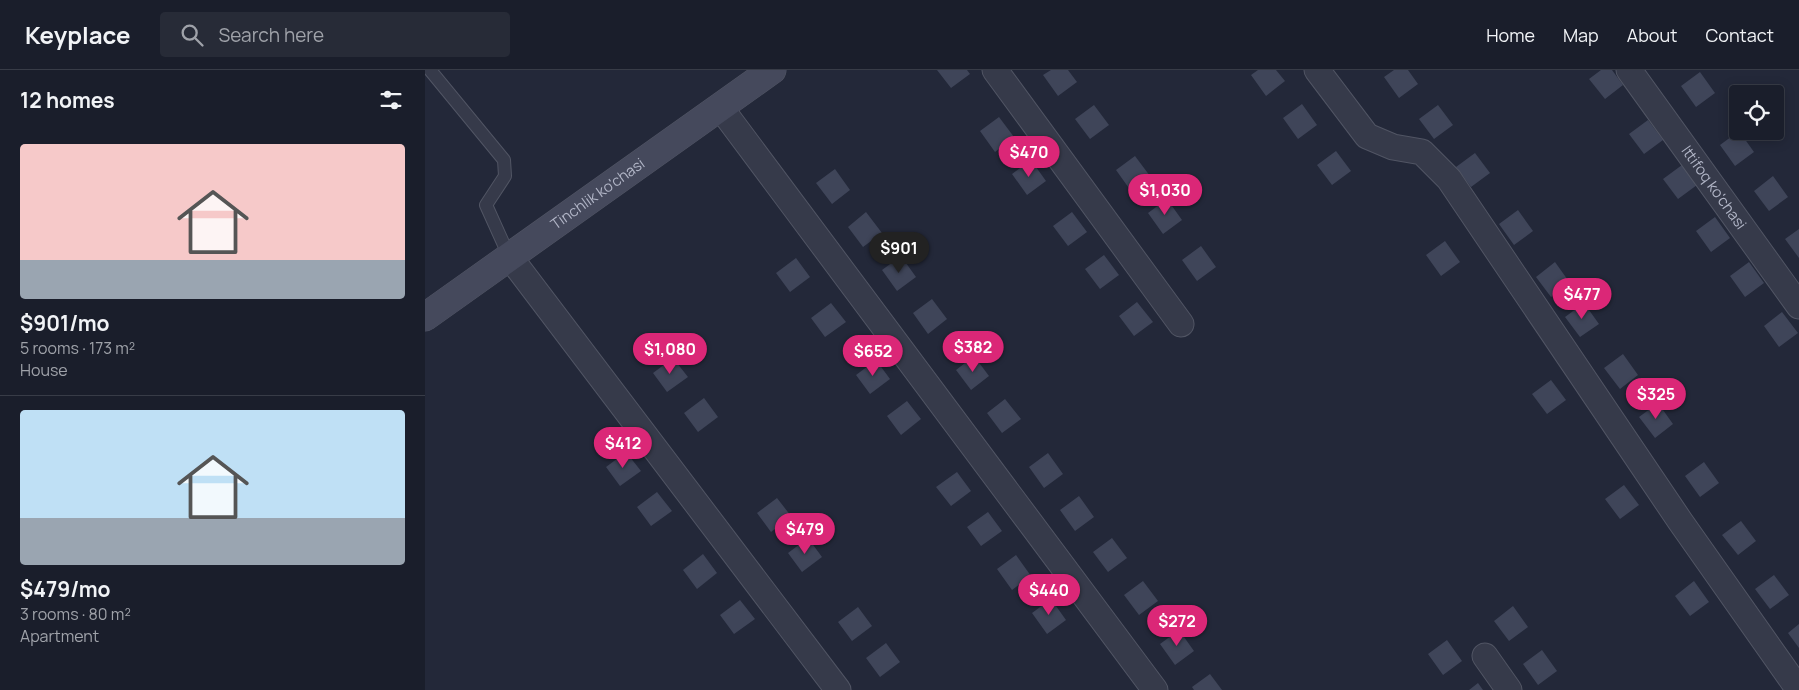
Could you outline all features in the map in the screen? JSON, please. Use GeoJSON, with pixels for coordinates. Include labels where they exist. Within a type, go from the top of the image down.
{"type":"FeatureCollection","features":[{"type":"Feature","properties":{"kind":"main road","name":"Tinchlik ko'chasi"},"geometry":{"type":"LineString","coordinates":[[425,317],[772,70]]}},
{"type":"Feature","properties":{"kind":"street"},"geometry":{"type":"LineString","coordinates":[[995,70],[1181,324]]}},
{"type":"Feature","properties":{"kind":"street"},"geometry":{"type":"LineString","coordinates":[[1317,70],[1367,136],[1393,147],[1422,152],[1449,179],[1675,513],[1799,690]]}},
{"type":"Feature","properties":{"kind":"street","name":"Ittifoq ko'chasi"},"geometry":{"type":"LineString","coordinates":[[1629,70],[1799,306]]}},
{"type":"Feature","properties":{"kind":"street"},"geometry":{"type":"LineString","coordinates":[[720,107],[1155,690]]}},
{"type":"Feature","properties":{"kind":"street"},"geometry":{"type":"LineString","coordinates":[[509,256],[839,690]]}},
{"type":"Feature","properties":{"kind":"street"},"geometry":{"type":"LineString","coordinates":[[1485,656],[1509,690]]}},
{"type":"Feature","properties":{"kind":"lane"},"geometry":{"type":"LineString","coordinates":[[430,70],[504,160],[505,176],[486,206],[509,256]]}},
{"type":"Feature","properties":{"kind":"building"},"geometry":{"type":"Polygon","coordinates":[[[937,70],[967,70],[970,74],[951,88],[937,70]]]}},
{"type":"Feature","properties":{"kind":"building"},"geometry":{"type":"Polygon","coordinates":[[[1051,70],[1068,70],[1077,82],[1058,96],[1043,75],[1051,70]]]}},
{"type":"Feature","properties":{"kind":"building"},"geometry":{"type":"Polygon","coordinates":[[[1258,70],[1276,70],[1285,81],[1266,96],[1251,75],[1258,70]]]}},
{"type":"Feature","properties":{"kind":"building"},"geometry":{"type":"Polygon","coordinates":[[[1394,70],[1408,70],[1418,84],[1399,98],[1384,77],[1394,70]]]}},
{"type":"Feature","properties":{"kind":"building"},"geometry":{"type":"Polygon","coordinates":[[[1601,70],[1612,70],[1623,85],[1605,99],[1589,79],[1601,70]]]}},
{"type":"Feature","properties":{"kind":"building"},"geometry":{"type":"Polygon","coordinates":[[[1700,72],[1715,93],[1696,107],[1681,86],[1700,72]]]}},
{"type":"Feature","properties":{"kind":"building"},"geometry":{"type":"Polygon","coordinates":[[[1302,104],[1317,125],[1298,139],[1283,118],[1302,104]]]}},
{"type":"Feature","properties":{"kind":"building"},"geometry":{"type":"Polygon","coordinates":[[[1094,105],[1109,125],[1090,139],[1075,119],[1094,105]]]}},
{"type":"Feature","properties":{"kind":"building"},"geometry":{"type":"Polygon","coordinates":[[[1438,105],[1453,125],[1434,139],[1419,119],[1438,105]]]}},
{"type":"Feature","properties":{"kind":"building"},"geometry":{"type":"Polygon","coordinates":[[[999,117],[1014,137],[995,152],[980,131],[999,117]]]}},
{"type":"Feature","properties":{"kind":"building"},"geometry":{"type":"Polygon","coordinates":[[[1648,120],[1663,140],[1644,154],[1629,134],[1648,120]]]}},
{"type":"Feature","properties":{"kind":"building"},"geometry":{"type":"Polygon","coordinates":[[[1729,138],[1729,140],[1745,140],[1754,152],[1735,166],[1720,145],[1729,138]]]}},
{"type":"Feature","properties":{"kind":"building"},"geometry":{"type":"Polygon","coordinates":[[[1336,151],[1351,171],[1332,185],[1317,165],[1336,151]]]}},
{"type":"Feature","properties":{"kind":"building"},"geometry":{"type":"Polygon","coordinates":[[[1475,153],[1490,173],[1471,187],[1456,167],[1475,153]]]}},
{"type":"Feature","properties":{"kind":"building"},"geometry":{"type":"Polygon","coordinates":[[[1135,156],[1150,176],[1131,191],[1116,170],[1135,156]]]}},
{"type":"Feature","properties":{"kind":"building"},"geometry":{"type":"Polygon","coordinates":[[[1031,160],[1046,181],[1027,195],[1012,174],[1031,160]]]}},
{"type":"Feature","properties":{"kind":"building"},"geometry":{"type":"Polygon","coordinates":[[[1682,165],[1697,185],[1678,199],[1663,179],[1682,165]]]}},
{"type":"Feature","properties":{"kind":"building"},"geometry":{"type":"Polygon","coordinates":[[[835,169],[850,190],[832,204],[816,183],[835,169]]]}},
{"type":"Feature","properties":{"kind":"building"},"geometry":{"type":"Polygon","coordinates":[[[1773,176],[1788,197],[1769,211],[1754,191],[1773,176]]]}},
{"type":"Feature","properties":{"kind":"building"},"geometry":{"type":"Polygon","coordinates":[[[1167,199],[1182,220],[1163,234],[1148,213],[1167,199]]]}},
{"type":"Feature","properties":{"kind":"building"},"geometry":{"type":"Polygon","coordinates":[[[1518,210],[1533,231],[1514,245],[1499,224],[1518,210]]]}},
{"type":"Feature","properties":{"kind":"building"},"geometry":{"type":"Polygon","coordinates":[[[866,212],[882,233],[863,247],[848,227],[866,212]]]}},
{"type":"Feature","properties":{"kind":"building"},"geometry":{"type":"Polygon","coordinates":[[[1072,212],[1087,232],[1068,246],[1053,226],[1072,212]]]}},
{"type":"Feature","properties":{"kind":"building"},"geometry":{"type":"Polygon","coordinates":[[[1715,217],[1730,238],[1711,252],[1696,231],[1715,217]]]}},
{"type":"Feature","properties":{"kind":"building"},"geometry":{"type":"Polygon","coordinates":[[[1799,229],[1799,258],[1785,239],[1799,229]]]}},
{"type":"Feature","properties":{"kind":"building"},"geometry":{"type":"Polygon","coordinates":[[[1445,241],[1460,262],[1441,276],[1426,255],[1445,241]]]}},
{"type":"Feature","properties":{"kind":"building"},"geometry":{"type":"Polygon","coordinates":[[[1201,246],[1216,267],[1197,281],[1182,260],[1201,246]]]}},
{"type":"Feature","properties":{"kind":"building"},"geometry":{"type":"Polygon","coordinates":[[[1104,255],[1119,275],[1100,289],[1085,269],[1104,255]]]}},
{"type":"Feature","properties":{"kind":"building"},"geometry":{"type":"Polygon","coordinates":[[[901,256],[916,277],[897,291],[882,270],[901,256]]]}},
{"type":"Feature","properties":{"kind":"building"},"geometry":{"type":"Polygon","coordinates":[[[796,258],[810,277],[790,292],[776,273],[796,258]]]}},
{"type":"Feature","properties":{"kind":"building"},"geometry":{"type":"Polygon","coordinates":[[[1555,262],[1570,283],[1551,297],[1536,277],[1555,262]]]}},
{"type":"Feature","properties":{"kind":"building"},"geometry":{"type":"Polygon","coordinates":[[[1749,262],[1764,283],[1745,297],[1730,276],[1749,262]]]}},
{"type":"Feature","properties":{"kind":"building"},"geometry":{"type":"Polygon","coordinates":[[[932,299],[947,319],[928,334],[913,313],[932,299]]]}},
{"type":"Feature","properties":{"kind":"building"},"geometry":{"type":"Polygon","coordinates":[[[1137,302],[1153,322],[1134,336],[1119,316],[1137,302]]]}},
{"type":"Feature","properties":{"kind":"building"},"geometry":{"type":"Polygon","coordinates":[[[831,303],[846,322],[825,337],[811,318],[831,303]]]}},
{"type":"Feature","properties":{"kind":"building"},"geometry":{"type":"Polygon","coordinates":[[[1584,303],[1599,324],[1580,337],[1565,317],[1584,303]]]}},
{"type":"Feature","properties":{"kind":"building"},"geometry":{"type":"Polygon","coordinates":[[[1782,312],[1798,333],[1779,347],[1764,326],[1782,312]]]}},
{"type":"Feature","properties":{"kind":"building"},"geometry":{"type":"Polygon","coordinates":[[[1623,354],[1638,375],[1620,389],[1604,368],[1623,354]]]}},
{"type":"Feature","properties":{"kind":"building"},"geometry":{"type":"Polygon","coordinates":[[[974,356],[989,376],[971,390],[956,370],[974,356]]]}},
{"type":"Feature","properties":{"kind":"building"},"geometry":{"type":"Polygon","coordinates":[[[673,358],[688,377],[667,392],[653,373],[673,358]]]}},
{"type":"Feature","properties":{"kind":"building"},"geometry":{"type":"Polygon","coordinates":[[[876,360],[890,379],[870,394],[856,375],[876,360]]]}},
{"type":"Feature","properties":{"kind":"building"},"geometry":{"type":"Polygon","coordinates":[[[1551,380],[1566,400],[1547,414],[1532,394],[1551,380]]]}},
{"type":"Feature","properties":{"kind":"building"},"geometry":{"type":"Polygon","coordinates":[[[704,398],[718,417],[698,432],[684,413],[704,398]]]}},
{"type":"Feature","properties":{"kind":"building"},"geometry":{"type":"Polygon","coordinates":[[[1005,399],[1021,419],[1002,433],[987,413],[1005,399]]]}},
{"type":"Feature","properties":{"kind":"building"},"geometry":{"type":"Polygon","coordinates":[[[907,401],[921,419],[901,435],[887,416],[907,401]]]}},
{"type":"Feature","properties":{"kind":"building"},"geometry":{"type":"Polygon","coordinates":[[[1658,403],[1673,424],[1655,438],[1639,417],[1658,403]]]}},
{"type":"Feature","properties":{"kind":"building"},"geometry":{"type":"Polygon","coordinates":[[[626,452],[641,471],[620,486],[606,467],[626,452]]]}},
{"type":"Feature","properties":{"kind":"building"},"geometry":{"type":"Polygon","coordinates":[[[1048,453],[1063,474],[1044,488],[1029,467],[1048,453]]]}},
{"type":"Feature","properties":{"kind":"building"},"geometry":{"type":"Polygon","coordinates":[[[1704,462],[1719,483],[1700,497],[1685,476],[1704,462]]]}},
{"type":"Feature","properties":{"kind":"building"},"geometry":{"type":"Polygon","coordinates":[[[957,472],[971,491],[951,506],[936,487],[957,472]]]}},
{"type":"Feature","properties":{"kind":"building"},"geometry":{"type":"Polygon","coordinates":[[[1624,485],[1639,505],[1620,519],[1605,499],[1624,485]]]}},
{"type":"Feature","properties":{"kind":"building"},"geometry":{"type":"Polygon","coordinates":[[[657,492],[672,511],[651,526],[637,507],[657,492]]]}},
{"type":"Feature","properties":{"kind":"building"},"geometry":{"type":"Polygon","coordinates":[[[1079,496],[1094,517],[1075,531],[1060,510],[1079,496]]]}},
{"type":"Feature","properties":{"kind":"building"},"geometry":{"type":"Polygon","coordinates":[[[777,498],[791,516],[771,532],[757,513],[777,498]]]}},
{"type":"Feature","properties":{"kind":"building"},"geometry":{"type":"Polygon","coordinates":[[[988,512],[1002,531],[981,546],[967,527],[988,512]]]}},
{"type":"Feature","properties":{"kind":"building"},"geometry":{"type":"Polygon","coordinates":[[[1741,521],[1756,541],[1738,555],[1722,535],[1741,521]]]}},
{"type":"Feature","properties":{"kind":"building"},"geometry":{"type":"Polygon","coordinates":[[[808,538],[822,557],[802,572],[788,553],[808,538]]]}},
{"type":"Feature","properties":{"kind":"building"},"geometry":{"type":"Polygon","coordinates":[[[1112,538],[1127,558],[1108,572],[1093,552],[1112,538]]]}},
{"type":"Feature","properties":{"kind":"building"},"geometry":{"type":"Polygon","coordinates":[[[703,554],[717,573],[697,589],[683,570],[703,554]]]}},
{"type":"Feature","properties":{"kind":"building"},"geometry":{"type":"Polygon","coordinates":[[[1016,555],[1031,576],[1012,590],[997,569],[1016,555]]]}},
{"type":"Feature","properties":{"kind":"building"},"geometry":{"type":"Polygon","coordinates":[[[1774,575],[1789,595],[1770,609],[1755,589],[1774,575]]]}},
{"type":"Feature","properties":{"kind":"building"},"geometry":{"type":"Polygon","coordinates":[[[1143,581],[1158,601],[1139,615],[1124,595],[1143,581]]]}},
{"type":"Feature","properties":{"kind":"building"},"geometry":{"type":"Polygon","coordinates":[[[1694,581],[1709,602],[1690,616],[1675,596],[1694,581]]]}},
{"type":"Feature","properties":{"kind":"building"},"geometry":{"type":"Polygon","coordinates":[[[1051,599],[1066,620],[1047,634],[1032,613],[1051,599]]]}},
{"type":"Feature","properties":{"kind":"building"},"geometry":{"type":"Polygon","coordinates":[[[740,600],[755,619],[734,634],[720,615],[740,600]]]}},
{"type":"Feature","properties":{"kind":"building"},"geometry":{"type":"Polygon","coordinates":[[[1513,606],[1528,627],[1509,641],[1494,621],[1513,606]]]}},
{"type":"Feature","properties":{"kind":"building"},"geometry":{"type":"Polygon","coordinates":[[[858,607],[872,626],[852,641],[838,622],[858,607]]]}},
{"type":"Feature","properties":{"kind":"building"},"geometry":{"type":"Polygon","coordinates":[[[1799,624],[1799,648],[1788,633],[1799,624]]]}},
{"type":"Feature","properties":{"kind":"building"},"geometry":{"type":"Polygon","coordinates":[[[1179,630],[1194,651],[1175,665],[1160,644],[1179,630]]]}},
{"type":"Feature","properties":{"kind":"building"},"geometry":{"type":"Polygon","coordinates":[[[1447,640],[1462,661],[1443,675],[1428,654],[1447,640]]]}},
{"type":"Feature","properties":{"kind":"building"},"geometry":{"type":"Polygon","coordinates":[[[886,643],[900,662],[880,677],[866,658],[886,643]]]}},
{"type":"Feature","properties":{"kind":"building"},"geometry":{"type":"Polygon","coordinates":[[[1542,650],[1557,671],[1538,685],[1523,664],[1542,650]]]}},
{"type":"Feature","properties":{"kind":"building"},"geometry":{"type":"Polygon","coordinates":[[[1210,674],[1222,690],[1194,690],[1192,687],[1210,674]]]}},
{"type":"Feature","properties":{"kind":"building"},"geometry":{"type":"Polygon","coordinates":[[[1478,683],[1483,690],[1469,690],[1478,683]]]}}]}
